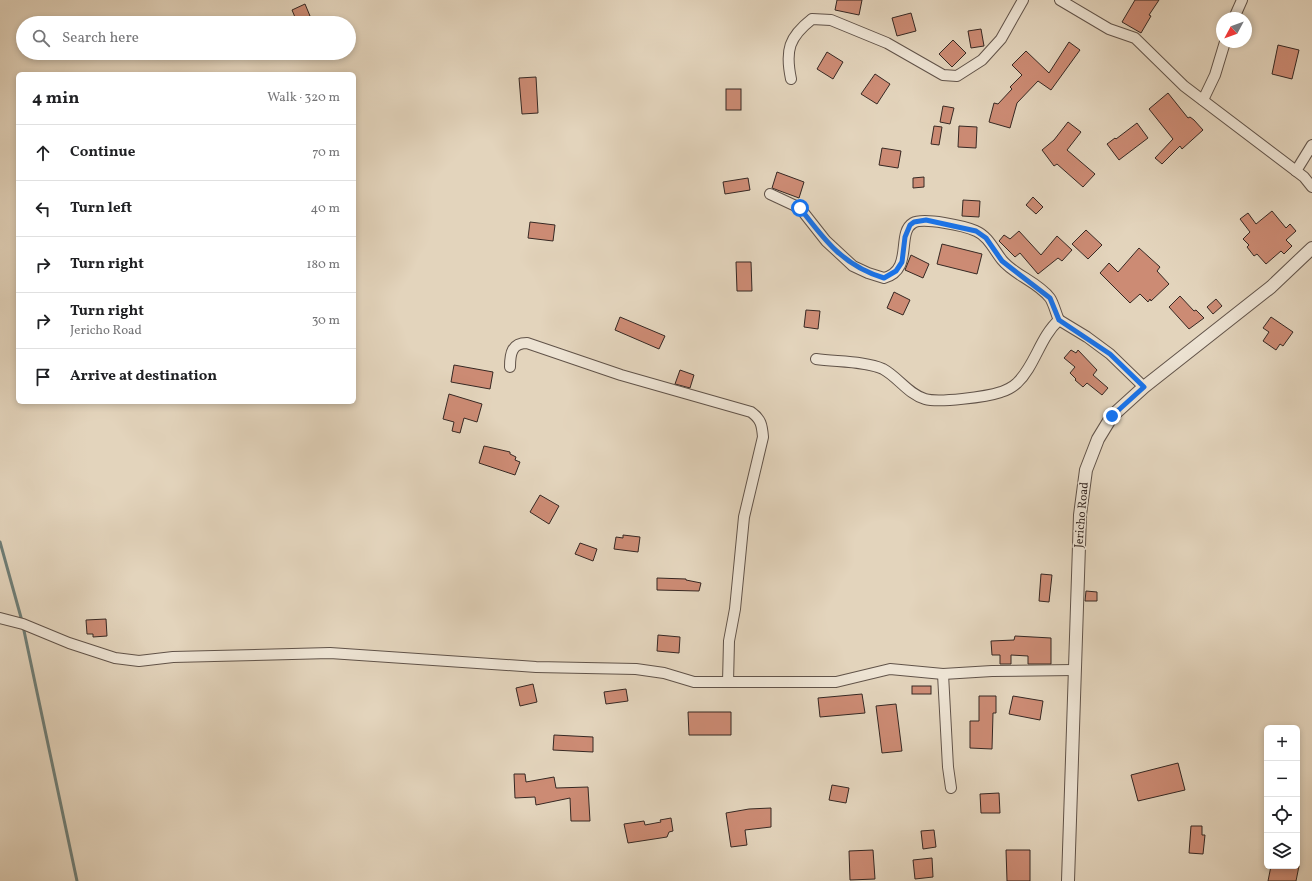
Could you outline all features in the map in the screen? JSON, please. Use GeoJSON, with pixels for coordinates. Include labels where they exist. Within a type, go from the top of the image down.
{"type":"FeatureCollection","features":[{"type":"Feature","properties":{"kind":"street"},"geometry":{"type":"LineString","coordinates":[[790,79],[788,52],[793,37],[812,19],[831,20],[887,44],[943,75],[957,76],[982,60],[1001,39],[1023,0]]}},
{"type":"Feature","properties":{"kind":"street"},"geometry":{"type":"LineString","coordinates":[[1060,0],[1109,29],[1135,38],[1184,86],[1304,177],[1312,187]]}},
{"type":"Feature","properties":{"kind":"street"},"geometry":{"type":"LineString","coordinates":[[1237,12],[1242,0]]}},
{"type":"Feature","properties":{"kind":"street"},"geometry":{"type":"LineString","coordinates":[[1203,100],[1215,75],[1223,48]]}},
{"type":"Feature","properties":{"kind":"street"},"geometry":{"type":"LineString","coordinates":[[1296,171],[1312,145]]}},
{"type":"Feature","properties":{"kind":"street"},"geometry":{"type":"LineString","coordinates":[[770,194],[800,208],[826,241],[853,266],[884,278],[896,271],[902,262],[905,237],[910,225],[914,222],[926,220],[976,231],[986,238],[1002,261],[1050,298],[1059,320],[1110,354],[1144,387]]}},
{"type":"Feature","properties":{"kind":"street","name":"Jericho Road"},"geometry":{"type":"LineString","coordinates":[[1068,881],[1080,515],[1086,470],[1098,439],[1112,416],[1144,387],[1271,287],[1312,248]]}},
{"type":"Feature","properties":{"kind":"street"},"geometry":{"type":"LineString","coordinates":[[816,359],[882,369],[912,392],[925,399],[941,401],[1002,392],[1016,383],[1030,364],[1050,329],[1059,320]]}},
{"type":"Feature","properties":{"kind":"street"},"geometry":{"type":"LineString","coordinates":[[510,367],[510,358],[513,348],[518,343],[527,343],[621,375],[751,412],[759,418],[762,426],[763,437],[744,517],[736,609],[729,641],[728,682]]}},
{"type":"Feature","properties":{"kind":"street"},"geometry":{"type":"LineString","coordinates":[[0,618],[23,624],[69,643],[115,658],[139,661],[173,657],[330,653],[536,667],[636,670],[664,673],[694,682],[836,682],[890,670],[943,674],[992,671],[1074,670]]}},
{"type":"Feature","properties":{"kind":"street"},"geometry":{"type":"LineString","coordinates":[[943,674],[948,767],[951,788]]}},
{"type":"Feature","properties":{"kind":"building"},"geometry":{"type":"Polygon","coordinates":[[[837,0],[862,0],[859,15],[835,10],[837,0]]]}},
{"type":"Feature","properties":{"kind":"building"},"geometry":{"type":"Polygon","coordinates":[[[1135,0],[1159,0],[1149,15],[1151,16],[1141,33],[1122,22],[1135,0]]]}},
{"type":"Feature","properties":{"kind":"building"},"geometry":{"type":"Polygon","coordinates":[[[305,4],[310,16],[294,16],[292,10],[305,4]]]}},
{"type":"Feature","properties":{"kind":"building"},"geometry":{"type":"Polygon","coordinates":[[[911,13],[916,31],[897,36],[892,18],[911,13]]]}},
{"type":"Feature","properties":{"kind":"building"},"geometry":{"type":"Polygon","coordinates":[[[981,29],[984,46],[971,48],[968,31],[981,29]]]}},
{"type":"Feature","properties":{"kind":"building"},"geometry":{"type":"Polygon","coordinates":[[[953,40],[966,53],[952,67],[939,54],[953,40]]]}},
{"type":"Feature","properties":{"kind":"building"},"geometry":{"type":"Polygon","coordinates":[[[1069,42],[1080,50],[1051,90],[1038,81],[1017,103],[1010,128],[989,122],[994,103],[998,104],[1012,89],[1010,87],[1022,75],[1012,65],[1026,51],[1049,73],[1069,42]]]}},
{"type":"Feature","properties":{"kind":"building"},"geometry":{"type":"Polygon","coordinates":[[[1278,45],[1299,50],[1292,79],[1272,74],[1278,45]]]}},
{"type":"Feature","properties":{"kind":"building"},"geometry":{"type":"Polygon","coordinates":[[[827,52],[843,62],[833,79],[817,69],[827,52]]]}},
{"type":"Feature","properties":{"kind":"building"},"geometry":{"type":"Polygon","coordinates":[[[875,74],[890,84],[877,104],[861,94],[875,74]]]}},
{"type":"Feature","properties":{"kind":"building"},"geometry":{"type":"Polygon","coordinates":[[[536,77],[538,113],[522,114],[519,78],[536,77]]]}},
{"type":"Feature","properties":{"kind":"building"},"geometry":{"type":"Polygon","coordinates":[[[726,89],[741,89],[741,110],[726,110],[726,89]]]}},
{"type":"Feature","properties":{"kind":"building"},"geometry":{"type":"Polygon","coordinates":[[[1168,93],[1188,118],[1190,117],[1194,120],[1203,130],[1182,149],[1180,146],[1162,164],[1155,158],[1173,139],[1149,109],[1168,93]]]}},
{"type":"Feature","properties":{"kind":"building"},"geometry":{"type":"Polygon","coordinates":[[[943,106],[954,108],[950,124],[940,122],[943,106]]]}},
{"type":"Feature","properties":{"kind":"building"},"geometry":{"type":"Polygon","coordinates":[[[1068,122],[1081,132],[1067,150],[1095,174],[1083,187],[1057,164],[1054,166],[1042,150],[1054,140],[1068,122]]]}},
{"type":"Feature","properties":{"kind":"building"},"geometry":{"type":"Polygon","coordinates":[[[1137,123],[1148,138],[1119,160],[1107,144],[1137,123]]]}},
{"type":"Feature","properties":{"kind":"building"},"geometry":{"type":"Polygon","coordinates":[[[934,126],[942,127],[939,145],[931,144],[934,126]]]}},
{"type":"Feature","properties":{"kind":"building"},"geometry":{"type":"Polygon","coordinates":[[[959,126],[977,127],[976,148],[958,147],[959,126]]]}},
{"type":"Feature","properties":{"kind":"building"},"geometry":{"type":"Polygon","coordinates":[[[882,148],[901,151],[898,168],[879,165],[882,148]]]}},
{"type":"Feature","properties":{"kind":"building"},"geometry":{"type":"Polygon","coordinates":[[[777,172],[804,182],[799,198],[772,188],[777,172]]]}},
{"type":"Feature","properties":{"kind":"building"},"geometry":{"type":"Polygon","coordinates":[[[924,177],[924,187],[913,188],[913,178],[924,177]]]}},
{"type":"Feature","properties":{"kind":"building"},"geometry":{"type":"Polygon","coordinates":[[[748,178],[750,190],[725,194],[723,182],[748,178]]]}},
{"type":"Feature","properties":{"kind":"building"},"geometry":{"type":"Polygon","coordinates":[[[1033,197],[1043,207],[1036,214],[1026,205],[1033,197]]]}},
{"type":"Feature","properties":{"kind":"building"},"geometry":{"type":"Polygon","coordinates":[[[963,200],[980,201],[979,217],[962,216],[963,200]]]}},
{"type":"Feature","properties":{"kind":"building"},"geometry":{"type":"Polygon","coordinates":[[[1272,211],[1286,228],[1290,224],[1296,231],[1286,240],[1292,246],[1284,254],[1281,251],[1266,264],[1257,254],[1254,256],[1247,247],[1249,245],[1243,239],[1250,232],[1240,219],[1248,213],[1256,224],[1272,211]]]}},
{"type":"Feature","properties":{"kind":"building"},"geometry":{"type":"Polygon","coordinates":[[[530,222],[555,225],[553,241],[528,238],[530,222]]]}},
{"type":"Feature","properties":{"kind":"building"},"geometry":{"type":"Polygon","coordinates":[[[1086,230],[1102,245],[1088,259],[1072,244],[1086,230]]]}},
{"type":"Feature","properties":{"kind":"building"},"geometry":{"type":"Polygon","coordinates":[[[1019,231],[1041,255],[1057,236],[1072,250],[1062,261],[1058,258],[1038,274],[1020,253],[1015,257],[999,241],[1004,235],[1010,239],[1019,231]]]}},
{"type":"Feature","properties":{"kind":"building"},"geometry":{"type":"Polygon","coordinates":[[[942,244],[982,254],[977,274],[937,264],[942,244]]]}},
{"type":"Feature","properties":{"kind":"building"},"geometry":{"type":"Polygon","coordinates":[[[1139,248],[1160,267],[1157,271],[1169,284],[1151,301],[1150,299],[1148,302],[1140,294],[1130,303],[1100,273],[1109,263],[1118,272],[1139,248]]]}},
{"type":"Feature","properties":{"kind":"building"},"geometry":{"type":"Polygon","coordinates":[[[911,255],[929,264],[923,278],[905,270],[911,255]]]}},
{"type":"Feature","properties":{"kind":"building"},"geometry":{"type":"Polygon","coordinates":[[[736,262],[751,262],[752,291],[737,291],[736,262]]]}},
{"type":"Feature","properties":{"kind":"building"},"geometry":{"type":"Polygon","coordinates":[[[894,292],[910,300],[903,315],[887,308],[894,292]]]}},
{"type":"Feature","properties":{"kind":"building"},"geometry":{"type":"Polygon","coordinates":[[[1180,296],[1194,311],[1196,310],[1204,318],[1189,329],[1169,307],[1180,296]]]}},
{"type":"Feature","properties":{"kind":"building"},"geometry":{"type":"Polygon","coordinates":[[[1216,299],[1222,306],[1213,314],[1207,307],[1216,299]]]}},
{"type":"Feature","properties":{"kind":"building"},"geometry":{"type":"Polygon","coordinates":[[[806,310],[820,311],[818,329],[804,327],[806,310]]]}},
{"type":"Feature","properties":{"kind":"building"},"geometry":{"type":"Polygon","coordinates":[[[620,317],[665,336],[659,349],[615,330],[620,317]]]}},
{"type":"Feature","properties":{"kind":"building"},"geometry":{"type":"Polygon","coordinates":[[[1271,317],[1293,332],[1283,346],[1280,344],[1276,350],[1263,341],[1269,332],[1263,328],[1271,317]]]}},
{"type":"Feature","properties":{"kind":"building"},"geometry":{"type":"Polygon","coordinates":[[[1071,350],[1076,353],[1078,350],[1097,370],[1093,375],[1108,388],[1102,395],[1087,383],[1083,387],[1070,373],[1075,367],[1064,358],[1071,350]]]}},
{"type":"Feature","properties":{"kind":"building"},"geometry":{"type":"Polygon","coordinates":[[[454,365],[493,372],[490,389],[451,382],[454,365]]]}},
{"type":"Feature","properties":{"kind":"building"},"geometry":{"type":"Polygon","coordinates":[[[680,370],[694,375],[690,388],[675,384],[680,370]]]}},
{"type":"Feature","properties":{"kind":"building"},"geometry":{"type":"Polygon","coordinates":[[[449,394],[482,404],[477,422],[464,418],[460,433],[452,431],[454,422],[443,419],[449,394]]]}},
{"type":"Feature","properties":{"kind":"building"},"geometry":{"type":"Polygon","coordinates":[[[484,446],[510,452],[510,454],[516,457],[515,460],[520,462],[515,475],[479,463],[484,446]]]}},
{"type":"Feature","properties":{"kind":"building"},"geometry":{"type":"Polygon","coordinates":[[[540,495],[559,506],[549,524],[530,512],[540,495]]]}},
{"type":"Feature","properties":{"kind":"building"},"geometry":{"type":"Polygon","coordinates":[[[623,535],[640,537],[638,552],[614,549],[616,537],[623,538],[623,535]]]}},
{"type":"Feature","properties":{"kind":"building"},"geometry":{"type":"Polygon","coordinates":[[[580,543],[597,549],[593,561],[575,554],[580,543]]]}},
{"type":"Feature","properties":{"kind":"building"},"geometry":{"type":"Polygon","coordinates":[[[1041,574],[1052,575],[1049,602],[1039,601],[1041,574]]]}},
{"type":"Feature","properties":{"kind":"building"},"geometry":{"type":"Polygon","coordinates":[[[657,578],[686,579],[701,583],[699,591],[657,590],[657,578]]]}},
{"type":"Feature","properties":{"kind":"building"},"geometry":{"type":"Polygon","coordinates":[[[1086,591],[1097,592],[1097,601],[1085,601],[1086,591]]]}},
{"type":"Feature","properties":{"kind":"building"},"geometry":{"type":"Polygon","coordinates":[[[106,619],[107,636],[93,637],[93,634],[87,634],[86,620],[106,619]]]}},
{"type":"Feature","properties":{"kind":"building"},"geometry":{"type":"Polygon","coordinates":[[[658,635],[680,637],[679,653],[657,651],[658,635]]]}},
{"type":"Feature","properties":{"kind":"building"},"geometry":{"type":"Polygon","coordinates":[[[1015,636],[1051,638],[1051,664],[1028,664],[1028,656],[1011,655],[1011,664],[1000,664],[1000,655],[992,655],[991,641],[1014,640],[1015,636]]]}},
{"type":"Feature","properties":{"kind":"building"},"geometry":{"type":"Polygon","coordinates":[[[533,684],[537,702],[520,706],[516,688],[533,684]]]}},
{"type":"Feature","properties":{"kind":"building"},"geometry":{"type":"Polygon","coordinates":[[[912,686],[931,686],[931,694],[912,694],[912,686]]]}},
{"type":"Feature","properties":{"kind":"building"},"geometry":{"type":"Polygon","coordinates":[[[626,689],[628,701],[606,704],[604,692],[626,689]]]}},
{"type":"Feature","properties":{"kind":"building"},"geometry":{"type":"Polygon","coordinates":[[[862,694],[865,713],[820,717],[818,698],[862,694]]]}},
{"type":"Feature","properties":{"kind":"building"},"geometry":{"type":"Polygon","coordinates":[[[979,696],[996,696],[996,713],[993,713],[992,749],[970,748],[970,721],[979,721],[979,696]]]}},
{"type":"Feature","properties":{"kind":"building"},"geometry":{"type":"Polygon","coordinates":[[[1013,696],[1043,701],[1040,720],[1009,714],[1013,696]]]}},
{"type":"Feature","properties":{"kind":"building"},"geometry":{"type":"Polygon","coordinates":[[[896,704],[902,751],[882,753],[876,706],[896,704]]]}},
{"type":"Feature","properties":{"kind":"building"},"geometry":{"type":"Polygon","coordinates":[[[688,712],[731,712],[731,735],[689,735],[688,712]]]}},
{"type":"Feature","properties":{"kind":"building"},"geometry":{"type":"Polygon","coordinates":[[[554,735],[593,737],[593,752],[553,750],[554,735]]]}},
{"type":"Feature","properties":{"kind":"building"},"geometry":{"type":"Polygon","coordinates":[[[1178,763],[1185,790],[1138,801],[1131,775],[1178,763]]]}},
{"type":"Feature","properties":{"kind":"building"},"geometry":{"type":"Polygon","coordinates":[[[514,774],[525,774],[526,782],[554,777],[556,788],[588,787],[590,821],[571,821],[570,798],[536,805],[535,797],[515,798],[514,774]]]}},
{"type":"Feature","properties":{"kind":"building"},"geometry":{"type":"Polygon","coordinates":[[[832,785],[849,788],[846,803],[829,800],[832,785]]]}},
{"type":"Feature","properties":{"kind":"building"},"geometry":{"type":"Polygon","coordinates":[[[999,793],[1000,813],[981,813],[980,794],[999,793]]]}},
{"type":"Feature","properties":{"kind":"building"},"geometry":{"type":"Polygon","coordinates":[[[771,808],[771,827],[745,830],[747,845],[731,847],[726,813],[749,809],[771,808]]]}},
{"type":"Feature","properties":{"kind":"building"},"geometry":{"type":"Polygon","coordinates":[[[671,818],[673,831],[669,832],[667,837],[628,843],[624,824],[644,821],[645,825],[661,822],[660,820],[671,818]]]}},
{"type":"Feature","properties":{"kind":"building"},"geometry":{"type":"Polygon","coordinates":[[[1191,826],[1202,826],[1202,835],[1205,835],[1203,854],[1189,853],[1191,826]]]}},
{"type":"Feature","properties":{"kind":"building"},"geometry":{"type":"Polygon","coordinates":[[[934,830],[936,847],[923,849],[921,831],[934,830]]]}},
{"type":"Feature","properties":{"kind":"building"},"geometry":{"type":"Polygon","coordinates":[[[873,850],[875,879],[850,880],[849,851],[873,850]]]}},
{"type":"Feature","properties":{"kind":"building"},"geometry":{"type":"Polygon","coordinates":[[[1006,850],[1030,850],[1030,881],[1007,881],[1006,850]]]}},
{"type":"Feature","properties":{"kind":"building"},"geometry":{"type":"Polygon","coordinates":[[[932,858],[933,877],[915,879],[913,860],[932,858]]]}},
{"type":"Feature","properties":{"kind":"building"},"geometry":{"type":"Polygon","coordinates":[[[1270,869],[1298,869],[1296,881],[1268,881],[1270,869]]]}},
{"type":"Feature","properties":{"kind":"waterway"},"geometry":{"type":"LineString","coordinates":[[0,542],[22,621]]}},
{"type":"Feature","properties":{"kind":"waterway"},"geometry":{"type":"LineString","coordinates":[[23,626],[77,881]]}},
{"type":"Feature","properties":{"kind":"route"},"geometry":{"type":"LineString","coordinates":[[800,208],[826,241],[853,266],[884,278],[889,277],[896,271],[902,262],[905,237],[910,225],[914,222],[926,220],[976,231],[986,238],[1002,261],[1050,298],[1059,320],[1087,337],[1110,354],[1144,387],[1112,416]]}}]}
